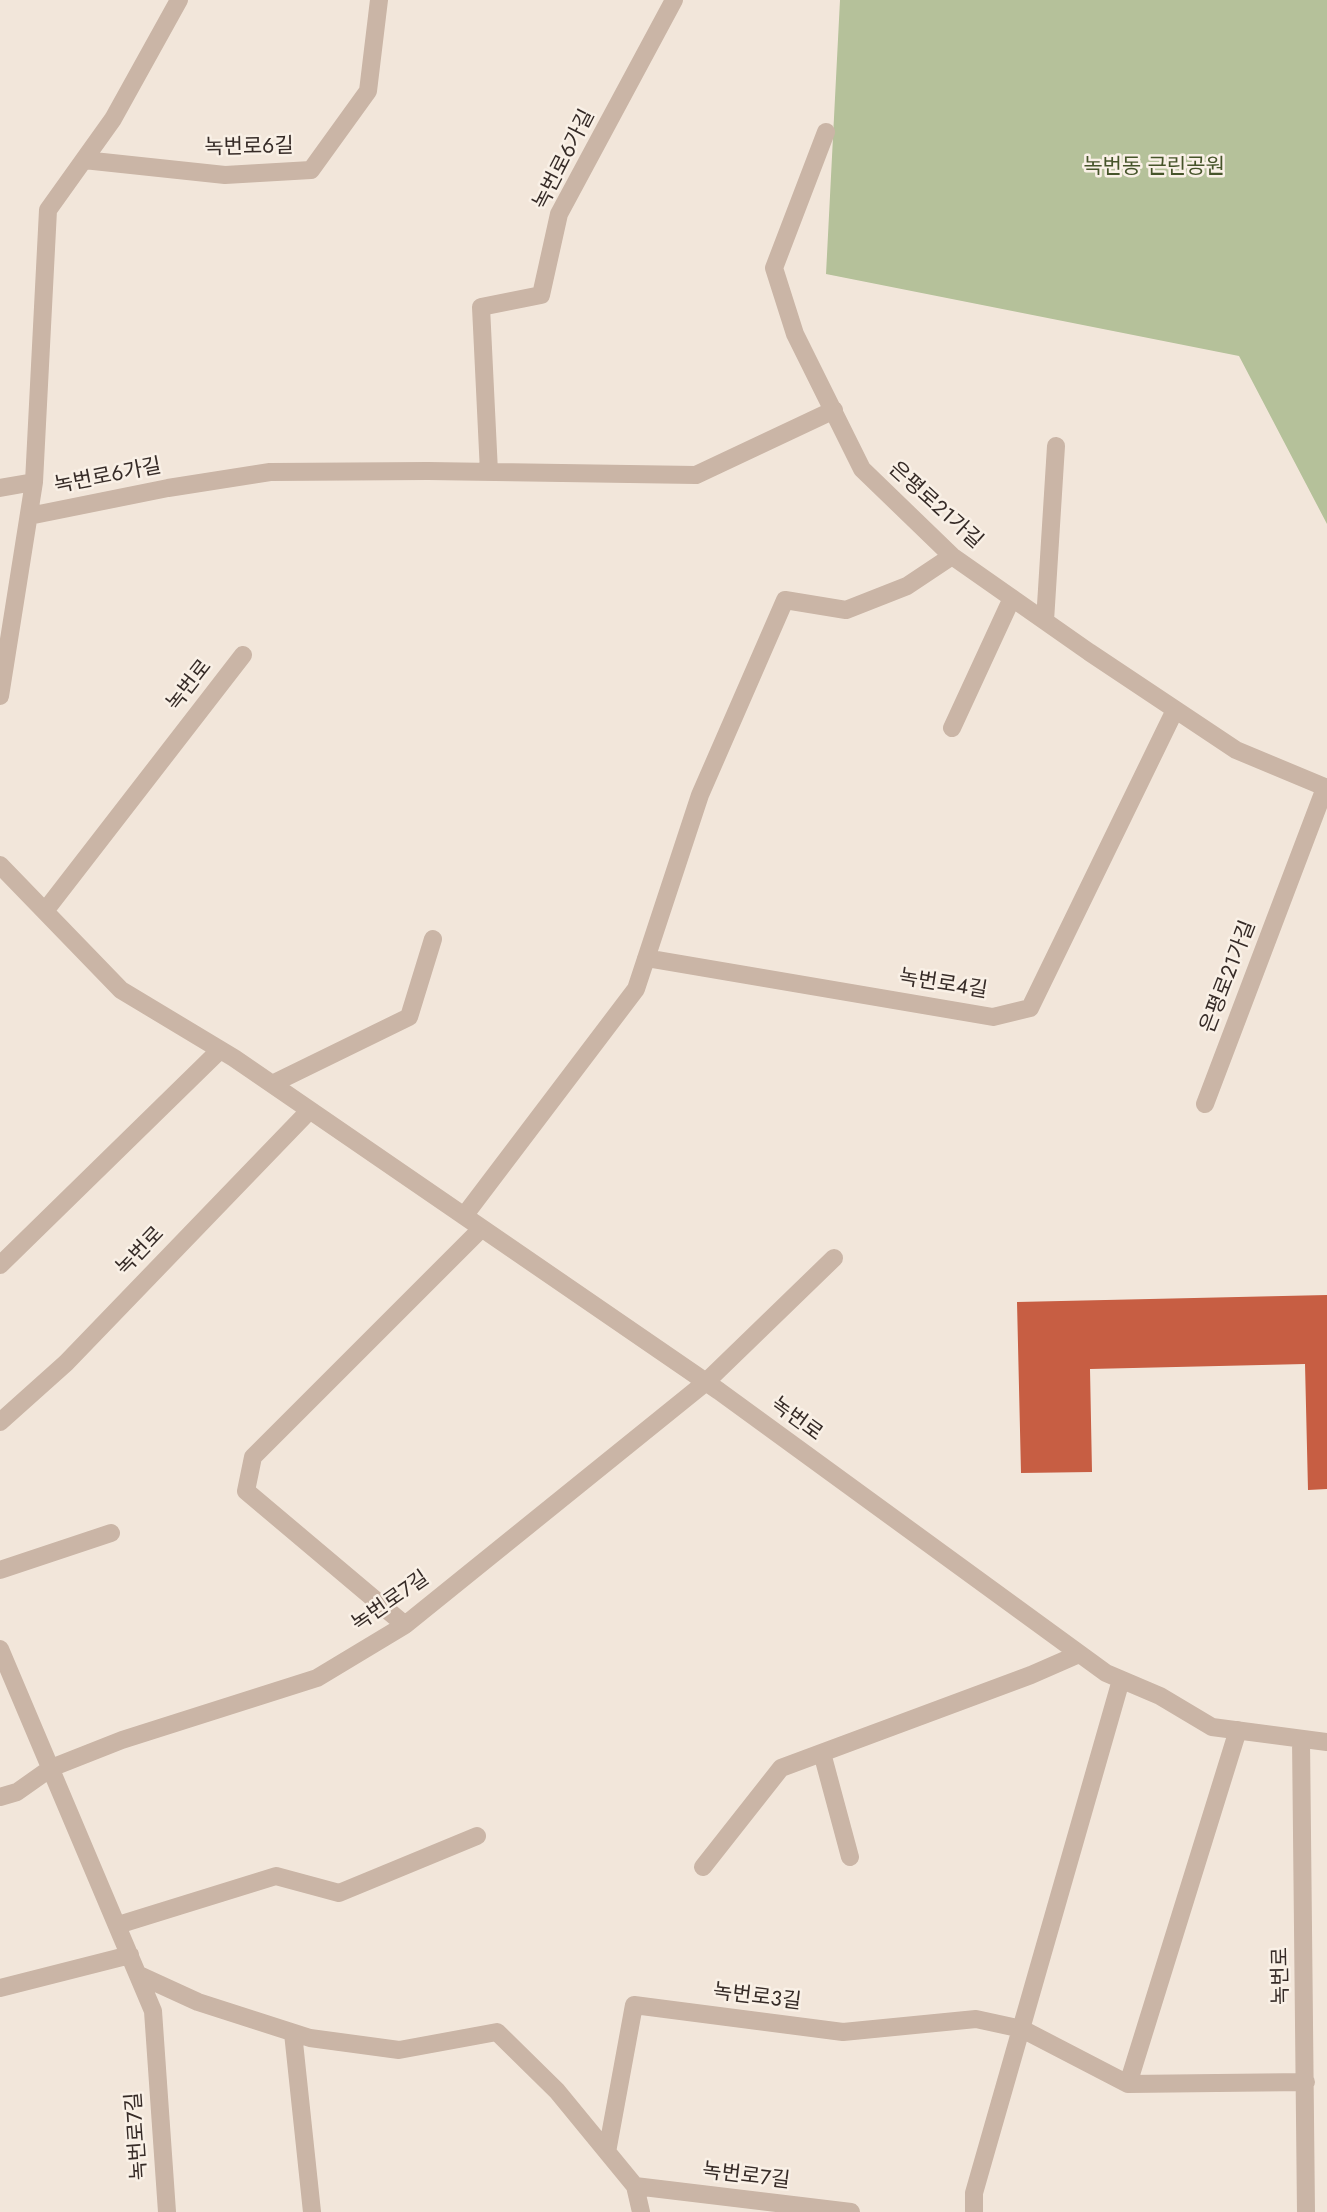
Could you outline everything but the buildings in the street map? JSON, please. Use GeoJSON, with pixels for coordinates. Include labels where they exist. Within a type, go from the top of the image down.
{"type":"FeatureCollection","features":[{"type":"Feature","properties":{"kind":"street"},"geometry":{"type":"LineString","coordinates":[[0,696],[34,482],[48,210],[113,119],[178,0]]}},
{"type":"Feature","properties":{"kind":"street","name":"녹번로6길"},"geometry":{"type":"LineString","coordinates":[[83,160],[225,176],[311,170],[368,91],[379,0]]}},
{"type":"Feature","properties":{"kind":"street","name":"녹번로6가길"},"geometry":{"type":"LineString","coordinates":[[489,472],[481,307],[541,295],[559,214],[674,0]]}},
{"type":"Feature","properties":{"kind":"street","name":"은평로21가길"},"geometry":{"type":"LineString","coordinates":[[826,132],[774,268],[795,334],[862,469],[952,556],[1045,621],[1236,750],[1326,788],[1205,1104]]}},
{"type":"Feature","properties":{"kind":"street","name":"녹번로6가길"},"geometry":{"type":"LineString","coordinates":[[29,516],[168,488],[270,472],[696,475],[834,410]]}},
{"type":"Feature","properties":{"kind":"street"},"geometry":{"type":"LineString","coordinates":[[1045,621],[1056,446]]}},
{"type":"Feature","properties":{"kind":"street"},"geometry":{"type":"LineString","coordinates":[[0,488],[34,482]]}},
{"type":"Feature","properties":{"kind":"street"},"geometry":{"type":"LineString","coordinates":[[464,1216],[636,989],[700,795],[785,600],[846,610],[907,586],[952,556]]}},
{"type":"Feature","properties":{"kind":"street"},"geometry":{"type":"LineString","coordinates":[[952,728],[1012,598]]}},
{"type":"Feature","properties":{"kind":"street","name":"녹번로"},"geometry":{"type":"LineString","coordinates":[[45,911],[243,655]]}},
{"type":"Feature","properties":{"kind":"street","name":"녹번로4길"},"geometry":{"type":"LineString","coordinates":[[646,958],[993,1017],[1030,1008],[1175,710]]}},
{"type":"Feature","properties":{"kind":"street","name":"녹번로"},"geometry":{"type":"LineString","coordinates":[[0,865],[121,990],[272,1084],[706,1382],[1106,1673],[1160,1696],[1212,1727],[1327,1742]]}},
{"type":"Feature","properties":{"kind":"street"},"geometry":{"type":"LineString","coordinates":[[272,1084],[409,1017],[433,939]]}},
{"type":"Feature","properties":{"kind":"street"},"geometry":{"type":"LineString","coordinates":[[0,1265],[220,1050]]}},
{"type":"Feature","properties":{"kind":"street","name":"녹번로"},"geometry":{"type":"LineString","coordinates":[[0,1422],[66,1363],[310,1110]]}},
{"type":"Feature","properties":{"kind":"street"},"geometry":{"type":"LineString","coordinates":[[405,1625],[246,1491],[253,1457],[482,1228]]}},
{"type":"Feature","properties":{"kind":"street","name":"녹번로7길"},"geometry":{"type":"LineString","coordinates":[[0,1797],[17,1792],[51,1768],[122,1740],[317,1678],[405,1625],[706,1382],[834,1258]]}},
{"type":"Feature","properties":{"kind":"street"},"geometry":{"type":"LineString","coordinates":[[0,1570],[111,1533]]}},
{"type":"Feature","properties":{"kind":"street","name":"녹번로7길"},"geometry":{"type":"LineString","coordinates":[[0,1649],[153,2011],[167,2212]]}},
{"type":"Feature","properties":{"kind":"street"},"geometry":{"type":"LineString","coordinates":[[703,1867],[781,1768],[1031,1675],[1079,1654]]}},
{"type":"Feature","properties":{"kind":"street"},"geometry":{"type":"LineString","coordinates":[[974,2212],[974,2193],[1121,1679]]}},
{"type":"Feature","properties":{"kind":"street"},"geometry":{"type":"LineString","coordinates":[[1128,2084],[1238,1730]]}},
{"type":"Feature","properties":{"kind":"street","name":"녹번로"},"geometry":{"type":"LineString","coordinates":[[1301,1739],[1306,2212]]}},
{"type":"Feature","properties":{"kind":"street"},"geometry":{"type":"LineString","coordinates":[[822,1753],[850,1857]]}},
{"type":"Feature","properties":{"kind":"street"},"geometry":{"type":"LineString","coordinates":[[118,1925],[276,1876],[339,1893],[477,1836]]}},
{"type":"Feature","properties":{"kind":"street"},"geometry":{"type":"LineString","coordinates":[[0,1988],[130,1955]]}},
{"type":"Feature","properties":{"kind":"street"},"geometry":{"type":"LineString","coordinates":[[139,1975],[198,2002],[310,2038],[399,2050],[497,2032],[557,2091],[635,2186],[642,2212]]}},
{"type":"Feature","properties":{"kind":"street","name":"녹번로3길"},"geometry":{"type":"LineString","coordinates":[[607,2152],[634,2005],[843,2032],[976,2019],[1021,2029]]}},
{"type":"Feature","properties":{"kind":"street"},"geometry":{"type":"LineString","coordinates":[[1021,2029],[1128,2084],[1306,2082]]}},
{"type":"Feature","properties":{"kind":"street"},"geometry":{"type":"LineString","coordinates":[[293,2033],[313,2212]]}},
{"type":"Feature","properties":{"kind":"street","name":"녹번로7길"},"geometry":{"type":"LineString","coordinates":[[635,2186],[851,2212]]}},
{"type":"Feature","properties":{"kind":"green space","name":"녹번동 근린공원"},"geometry":{"type":"Polygon","coordinates":[[[840,0],[1327,0],[1327,524],[1239,356],[826,274],[840,0]]]}}]}
